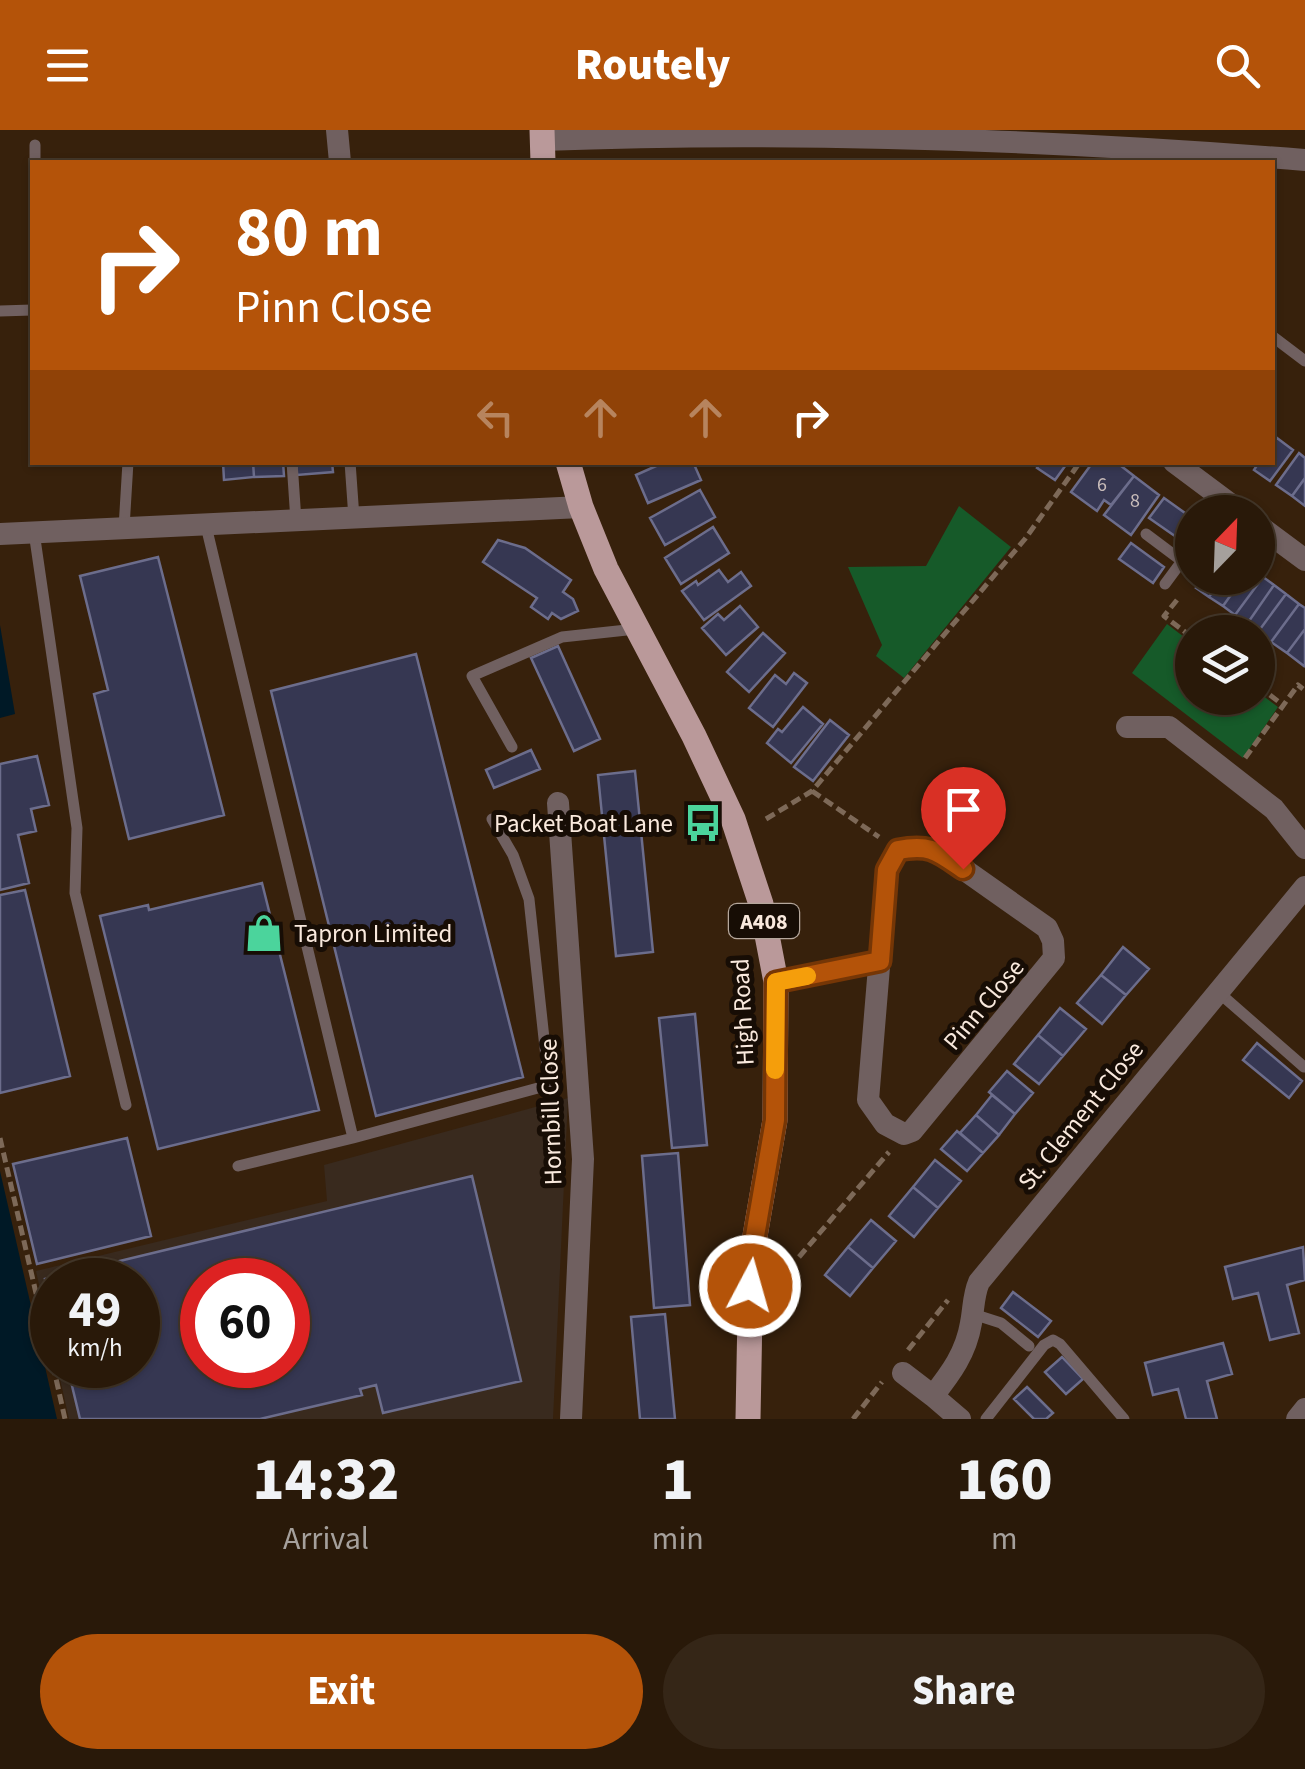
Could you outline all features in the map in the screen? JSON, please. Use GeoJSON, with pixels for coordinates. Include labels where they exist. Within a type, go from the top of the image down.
{"type":"FeatureCollection","features":[{"type":"Feature","properties":{"kind":"main road","name":"High Road"},"geometry":{"type":"LineString","coordinates":[[569,465],[581,507],[636,629],[734,819],[761,904],[776,982],[775,1120],[751,1259],[748,1419]]}},
{"type":"Feature","properties":{"kind":"street"},"geometry":{"type":"LineString","coordinates":[[337,130],[340,160]]}},
{"type":"Feature","properties":{"kind":"street"},"geometry":{"type":"LineString","coordinates":[[542,144],[599,133],[734,132],[1117,144],[1305,160]]}},
{"type":"Feature","properties":{"kind":"street"},"geometry":{"type":"LineString","coordinates":[[894,138],[894,160]]}},
{"type":"Feature","properties":{"kind":"street"},"geometry":{"type":"LineString","coordinates":[[1177,465],[1212,495]]}},
{"type":"Feature","properties":{"kind":"street"},"geometry":{"type":"LineString","coordinates":[[0,534],[581,507]]}},
{"type":"Feature","properties":{"kind":"street"},"geometry":{"type":"LineString","coordinates":[[1275,537],[1305,560]]}},
{"type":"Feature","properties":{"kind":"street"},"geometry":{"type":"LineString","coordinates":[[1127,727],[1169,727],[1274,810],[1305,848]]}},
{"type":"Feature","properties":{"kind":"street","name":"Hornbill Close"},"geometry":{"type":"LineString","coordinates":[[558,803],[583,1158],[570,1419]]}},
{"type":"Feature","properties":{"kind":"street","name":"Pinn Close"},"geometry":{"type":"LineString","coordinates":[[898,850],[935,849],[1046,928],[1053,941],[1054,958],[912,1131],[904,1134]]}},
{"type":"Feature","properties":{"kind":"street"},"geometry":{"type":"LineString","coordinates":[[898,850],[887,870],[868,1100],[885,1124],[904,1134]]}},
{"type":"Feature","properties":{"kind":"street","name":"St. Clement Close"},"geometry":{"type":"LineString","coordinates":[[933,1396],[958,1364],[978,1282],[1305,887]]}},
{"type":"Feature","properties":{"kind":"street"},"geometry":{"type":"LineString","coordinates":[[776,982],[880,961]]}},
{"type":"Feature","properties":{"kind":"street"},"geometry":{"type":"LineString","coordinates":[[897,1369],[960,1419]]}},
{"type":"Feature","properties":{"kind":"street"},"geometry":{"type":"LineString","coordinates":[[1296,1419],[1305,1410]]}},
{"type":"Feature","properties":{"kind":"lane"},"geometry":{"type":"LineString","coordinates":[[35,145],[35,160]]}},
{"type":"Feature","properties":{"kind":"lane"},"geometry":{"type":"LineString","coordinates":[[0,311],[30,310]]}},
{"type":"Feature","properties":{"kind":"lane"},"geometry":{"type":"LineString","coordinates":[[1275,338],[1305,361]]}},
{"type":"Feature","properties":{"kind":"lane"},"geometry":{"type":"LineString","coordinates":[[124,529],[128,465]]}},
{"type":"Feature","properties":{"kind":"lane"},"geometry":{"type":"LineString","coordinates":[[292,465],[296,521]]}},
{"type":"Feature","properties":{"kind":"lane"},"geometry":{"type":"LineString","coordinates":[[350,465],[354,518]]}},
{"type":"Feature","properties":{"kind":"lane"},"geometry":{"type":"LineString","coordinates":[[206,526],[353,1138]]}},
{"type":"Feature","properties":{"kind":"lane"},"geometry":{"type":"LineString","coordinates":[[34,532],[77,828],[75,893],[126,1105]]}},
{"type":"Feature","properties":{"kind":"lane"},"geometry":{"type":"LineString","coordinates":[[1146,534],[1175,555]]}},
{"type":"Feature","properties":{"kind":"lane"},"geometry":{"type":"LineString","coordinates":[[1165,584],[1175,570]]}},
{"type":"Feature","properties":{"kind":"lane"},"geometry":{"type":"LineString","coordinates":[[512,747],[472,676],[562,637],[636,629]]}},
{"type":"Feature","properties":{"kind":"lane"},"geometry":{"type":"LineString","coordinates":[[238,1166],[549,1085],[530,899],[513,855],[492,819]]}},
{"type":"Feature","properties":{"kind":"lane"},"geometry":{"type":"LineString","coordinates":[[1217,991],[1304,1066]]}},
{"type":"Feature","properties":{"kind":"lane"},"geometry":{"type":"LineString","coordinates":[[972,1314],[1001,1323],[1029,1346]]}},
{"type":"Feature","properties":{"kind":"lane"},"geometry":{"type":"LineString","coordinates":[[986,1419],[1044,1344],[1053,1340],[1124,1419]]}},
{"type":"Feature","properties":{"kind":"path"},"geometry":{"type":"LineString","coordinates":[[766,819],[812,791],[1025,539],[1078,465]]}},
{"type":"Feature","properties":{"kind":"path"},"geometry":{"type":"LineString","coordinates":[[1175,624],[1164,616],[1180,595]]}},
{"type":"Feature","properties":{"kind":"path"},"geometry":{"type":"LineString","coordinates":[[1231,776],[1298,686],[1304,688]]}},
{"type":"Feature","properties":{"kind":"path"},"geometry":{"type":"LineString","coordinates":[[1275,698],[1284,705]]}},
{"type":"Feature","properties":{"kind":"path"},"geometry":{"type":"LineString","coordinates":[[812,791],[898,850]]}},
{"type":"Feature","properties":{"kind":"path"},"geometry":{"type":"LineString","coordinates":[[799,1257],[904,1134]]}},
{"type":"Feature","properties":{"kind":"path"},"geometry":{"type":"LineString","coordinates":[[0,1138],[30,1266]]}},
{"type":"Feature","properties":{"kind":"path"},"geometry":{"type":"LineString","coordinates":[[853,1419],[897,1369],[958,1287],[978,1282]]}},
{"type":"Feature","properties":{"kind":"path"},"geometry":{"type":"LineString","coordinates":[[59,1388],[66,1419]]}},
{"type":"Feature","properties":{"kind":"shaded area"},"geometry":{"type":"Polygon","coordinates":[[[568,1098],[553,1419],[69,1419],[62,1388],[160,1388],[160,1258],[90,1258],[327,1201],[324,1165],[568,1098]]]}},
{"type":"Feature","properties":{"kind":"green space"},"geometry":{"type":"Polygon","coordinates":[[[959,506],[1011,547],[904,678],[876,656],[882,645],[848,567],[926,566],[959,506]]]}},
{"type":"Feature","properties":{"kind":"green space"},"geometry":{"type":"Polygon","coordinates":[[[1167,624],[1175,630],[1175,706],[1132,673],[1167,624]]]}},
{"type":"Feature","properties":{"kind":"green space"},"geometry":{"type":"Polygon","coordinates":[[[1187,715],[1273,715],[1243,758],[1187,715]]]}},
{"type":"Feature","properties":{"kind":"water"},"geometry":{"type":"Polygon","coordinates":[[[0,625],[15,714],[0,718],[0,625]]]}},
{"type":"Feature","properties":{"kind":"water"},"geometry":{"type":"Polygon","coordinates":[[[0,1171],[30,1302],[30,1388],[50,1388],[57,1419],[0,1419],[0,1171]]]}},
{"type":"Feature","properties":{"kind":"building"},"geometry":{"type":"Polygon","coordinates":[[[1277,438],[1293,450],[1270,481],[1254,470],[1257,465],[1275,465],[1277,438]]]}},
{"type":"Feature","properties":{"kind":"building"},"geometry":{"type":"Polygon","coordinates":[[[1299,453],[1305,458],[1305,478],[1292,496],[1276,485],[1299,453]]]}},
{"type":"Feature","properties":{"kind":"building"},"geometry":{"type":"Polygon","coordinates":[[[223,465],[253,465],[254,477],[224,480],[223,465]]]}},
{"type":"Feature","properties":{"kind":"building"},"geometry":{"type":"Polygon","coordinates":[[[253,465],[283,465],[284,476],[254,477],[253,465]]]}},
{"type":"Feature","properties":{"kind":"building"},"geometry":{"type":"Polygon","coordinates":[[[296,465],[332,465],[333,472],[297,475],[296,465]]]}},
{"type":"Feature","properties":{"kind":"building"},"geometry":{"type":"Polygon","coordinates":[[[658,465],[694,465],[701,480],[648,503],[636,475],[658,465]]]}},
{"type":"Feature","properties":{"kind":"building"},"geometry":{"type":"Polygon","coordinates":[[[1039,465],[1066,465],[1055,480],[1037,468],[1039,465]]]}},
{"type":"Feature","properties":{"kind":"building"},"geometry":{"type":"Polygon","coordinates":[[[1091,465],[1120,465],[1134,476],[1111,505],[1104,500],[1097,511],[1071,492],[1091,465]]]}},
{"type":"Feature","properties":{"kind":"building"},"geometry":{"type":"Polygon","coordinates":[[[1134,476],[1159,495],[1131,535],[1104,515],[1134,476]]]}},
{"type":"Feature","properties":{"kind":"building"},"geometry":{"type":"Polygon","coordinates":[[[1305,478],[1305,506],[1292,496],[1305,478]]]}},
{"type":"Feature","properties":{"kind":"building"},"geometry":{"type":"Polygon","coordinates":[[[700,490],[715,517],[665,545],[650,518],[700,490]]]}},
{"type":"Feature","properties":{"kind":"building"},"geometry":{"type":"Polygon","coordinates":[[[1164,498],[1175,506],[1175,536],[1149,518],[1164,498]]]}},
{"type":"Feature","properties":{"kind":"building"},"geometry":{"type":"Polygon","coordinates":[[[713,527],[729,553],[681,584],[665,558],[713,527]]]}},
{"type":"Feature","properties":{"kind":"building"},"geometry":{"type":"Polygon","coordinates":[[[498,540],[525,548],[571,580],[563,592],[573,599],[578,611],[561,619],[552,613],[548,619],[531,607],[537,598],[483,562],[498,540]]]}},
{"type":"Feature","properties":{"kind":"building"},"geometry":{"type":"Polygon","coordinates":[[[1131,543],[1164,567],[1153,583],[1119,559],[1131,543]]]}},
{"type":"Feature","properties":{"kind":"building"},"geometry":{"type":"Polygon","coordinates":[[[158,557],[224,815],[129,839],[94,694],[108,690],[80,576],[158,557]]]}},
{"type":"Feature","properties":{"kind":"building"},"geometry":{"type":"Polygon","coordinates":[[[719,570],[728,582],[741,572],[751,586],[704,620],[682,591],[719,570]]]}},
{"type":"Feature","properties":{"kind":"building"},"geometry":{"type":"Polygon","coordinates":[[[1275,586],[1286,594],[1271,615],[1253,615],[1267,595],[1275,595],[1275,586]]]}},
{"type":"Feature","properties":{"kind":"building"},"geometry":{"type":"Polygon","coordinates":[[[1286,594],[1299,604],[1275,637],[1275,615],[1271,615],[1286,594]]]}},
{"type":"Feature","properties":{"kind":"building"},"geometry":{"type":"Polygon","coordinates":[[[1210,595],[1231,595],[1223,606],[1210,595]]]}},
{"type":"Feature","properties":{"kind":"building"},"geometry":{"type":"Polygon","coordinates":[[[1231,595],[1250,595],[1235,615],[1223,606],[1231,595]]]}},
{"type":"Feature","properties":{"kind":"building"},"geometry":{"type":"Polygon","coordinates":[[[1250,595],[1267,595],[1253,615],[1235,615],[1250,595]]]}},
{"type":"Feature","properties":{"kind":"building"},"geometry":{"type":"Polygon","coordinates":[[[1299,604],[1305,608],[1305,629],[1287,653],[1275,645],[1275,637],[1299,604]]]}},
{"type":"Feature","properties":{"kind":"building"},"geometry":{"type":"Polygon","coordinates":[[[740,606],[758,627],[726,655],[702,628],[718,614],[724,620],[740,606]]]}},
{"type":"Feature","properties":{"kind":"building"},"geometry":{"type":"Polygon","coordinates":[[[1305,629],[1305,664],[1304,666],[1287,653],[1305,629]]]}},
{"type":"Feature","properties":{"kind":"building"},"geometry":{"type":"Polygon","coordinates":[[[763,633],[785,653],[749,692],[727,672],[763,633]]]}},
{"type":"Feature","properties":{"kind":"building"},"geometry":{"type":"Polygon","coordinates":[[[558,646],[600,739],[574,751],[531,658],[558,646]]]}},
{"type":"Feature","properties":{"kind":"building"},"geometry":{"type":"Polygon","coordinates":[[[416,654],[523,1077],[376,1116],[271,691],[416,654]]]}},
{"type":"Feature","properties":{"kind":"building"},"geometry":{"type":"Polygon","coordinates":[[[794,673],[807,683],[773,727],[749,708],[775,675],[786,684],[794,673]]]}},
{"type":"Feature","properties":{"kind":"building"},"geometry":{"type":"Polygon","coordinates":[[[803,707],[823,724],[791,763],[767,743],[803,707]]]}},
{"type":"Feature","properties":{"kind":"building"},"geometry":{"type":"Polygon","coordinates":[[[830,720],[849,735],[813,781],[794,767],[830,720]]]}},
{"type":"Feature","properties":{"kind":"building"},"geometry":{"type":"Polygon","coordinates":[[[531,750],[540,769],[494,788],[486,770],[531,750]]]}},
{"type":"Feature","properties":{"kind":"building"},"geometry":{"type":"Polygon","coordinates":[[[37,756],[49,805],[31,809],[36,831],[18,835],[29,883],[0,890],[0,764],[37,756]]]}},
{"type":"Feature","properties":{"kind":"building"},"geometry":{"type":"Polygon","coordinates":[[[635,771],[653,952],[616,956],[598,775],[635,771]]]}},
{"type":"Feature","properties":{"kind":"building"},"geometry":{"type":"Polygon","coordinates":[[[262,883],[319,1110],[158,1149],[100,916],[148,905],[149,910],[262,883]]]}},
{"type":"Feature","properties":{"kind":"building"},"geometry":{"type":"Polygon","coordinates":[[[25,890],[70,1076],[0,1093],[0,895],[25,890]]]}},
{"type":"Feature","properties":{"kind":"building"},"geometry":{"type":"Polygon","coordinates":[[[1123,947],[1149,969],[1126,995],[1101,975],[1123,947]]]}},
{"type":"Feature","properties":{"kind":"building"},"geometry":{"type":"Polygon","coordinates":[[[1101,975],[1126,995],[1102,1024],[1077,1003],[1101,975]]]}},
{"type":"Feature","properties":{"kind":"building"},"geometry":{"type":"Polygon","coordinates":[[[1060,1008],[1086,1029],[1063,1056],[1038,1035],[1060,1008]]]}},
{"type":"Feature","properties":{"kind":"building"},"geometry":{"type":"Polygon","coordinates":[[[695,1014],[707,1145],[672,1148],[659,1018],[695,1014]]]}},
{"type":"Feature","properties":{"kind":"building"},"geometry":{"type":"Polygon","coordinates":[[[1038,1035],[1063,1056],[1039,1084],[1014,1064],[1038,1035]]]}},
{"type":"Feature","properties":{"kind":"building"},"geometry":{"type":"Polygon","coordinates":[[[1257,1043],[1302,1081],[1289,1098],[1243,1060],[1257,1043]]]}},
{"type":"Feature","properties":{"kind":"building"},"geometry":{"type":"Polygon","coordinates":[[[1007,1071],[1033,1093],[1015,1114],[989,1092],[1007,1071]]]}},
{"type":"Feature","properties":{"kind":"building"},"geometry":{"type":"Polygon","coordinates":[[[992,1095],[1015,1114],[999,1135],[976,1115],[992,1095]]]}},
{"type":"Feature","properties":{"kind":"building"},"geometry":{"type":"Polygon","coordinates":[[[976,1115],[999,1135],[983,1153],[960,1133],[976,1115]]]}},
{"type":"Feature","properties":{"kind":"building"},"geometry":{"type":"Polygon","coordinates":[[[957,1131],[983,1153],[967,1171],[941,1149],[957,1131]]]}},
{"type":"Feature","properties":{"kind":"building"},"geometry":{"type":"Polygon","coordinates":[[[127,1138],[151,1236],[61,1258],[36,1258],[13,1164],[127,1138]]]}},
{"type":"Feature","properties":{"kind":"building"},"geometry":{"type":"Polygon","coordinates":[[[678,1153],[690,1305],[654,1308],[642,1156],[678,1153]]]}},
{"type":"Feature","properties":{"kind":"building"},"geometry":{"type":"Polygon","coordinates":[[[935,1160],[961,1181],[938,1208],[913,1187],[935,1160]]]}},
{"type":"Feature","properties":{"kind":"building"},"geometry":{"type":"Polygon","coordinates":[[[472,1176],[521,1381],[383,1413],[376,1385],[360,1389],[362,1395],[260,1419],[80,1419],[73,1388],[160,1388],[160,1258],[132,1258],[472,1176]]]}},
{"type":"Feature","properties":{"kind":"building"},"geometry":{"type":"Polygon","coordinates":[[[913,1187],[938,1208],[914,1237],[889,1216],[913,1187]]]}},
{"type":"Feature","properties":{"kind":"building"},"geometry":{"type":"Polygon","coordinates":[[[871,1220],[896,1241],[873,1268],[848,1247],[871,1220]]]}},
{"type":"Feature","properties":{"kind":"building"},"geometry":{"type":"Polygon","coordinates":[[[848,1247],[873,1268],[850,1296],[825,1275],[848,1247]]]}},
{"type":"Feature","properties":{"kind":"building"},"geometry":{"type":"Polygon","coordinates":[[[1303,1247],[1305,1280],[1287,1285],[1299,1333],[1270,1340],[1258,1293],[1233,1299],[1225,1267],[1303,1247]]]}},
{"type":"Feature","properties":{"kind":"building"},"geometry":{"type":"Polygon","coordinates":[[[1013,1292],[1051,1321],[1038,1337],[1001,1308],[1013,1292]]]}},
{"type":"Feature","properties":{"kind":"building"},"geometry":{"type":"Polygon","coordinates":[[[665,1314],[675,1419],[640,1419],[631,1317],[665,1314]]]}},
{"type":"Feature","properties":{"kind":"building"},"geometry":{"type":"Polygon","coordinates":[[[1223,1343],[1232,1374],[1207,1381],[1217,1419],[1186,1419],[1178,1389],[1153,1395],[1145,1363],[1223,1343]]]}},
{"type":"Feature","properties":{"kind":"building"},"geometry":{"type":"Polygon","coordinates":[[[1062,1357],[1083,1379],[1066,1394],[1045,1372],[1062,1357]]]}},
{"type":"Feature","properties":{"kind":"building"},"geometry":{"type":"Polygon","coordinates":[[[1027,1387],[1053,1413],[1046,1419],[1034,1419],[1014,1399],[1027,1387]]]}},
{"type":"Feature","properties":{"kind":"slow traffic"},"geometry":{"type":"LineString","coordinates":[[775,1070],[776,982],[807,976]]}},
{"type":"Feature","properties":{"kind":"place","name":"Packet Boat Lane"},"geometry":{"type":"Point","coordinates":[703,823]}},
{"type":"Feature","properties":{"kind":"place","name":"Tapron Limited"},"geometry":{"type":"Point","coordinates":[264,933]}},
{"type":"Feature","properties":{"kind":"route"},"geometry":{"type":"LineString","coordinates":[[750,1286],[751,1259],[775,1120],[776,982],[880,961],[887,870],[898,850],[935,849],[963,869]]}}]}
